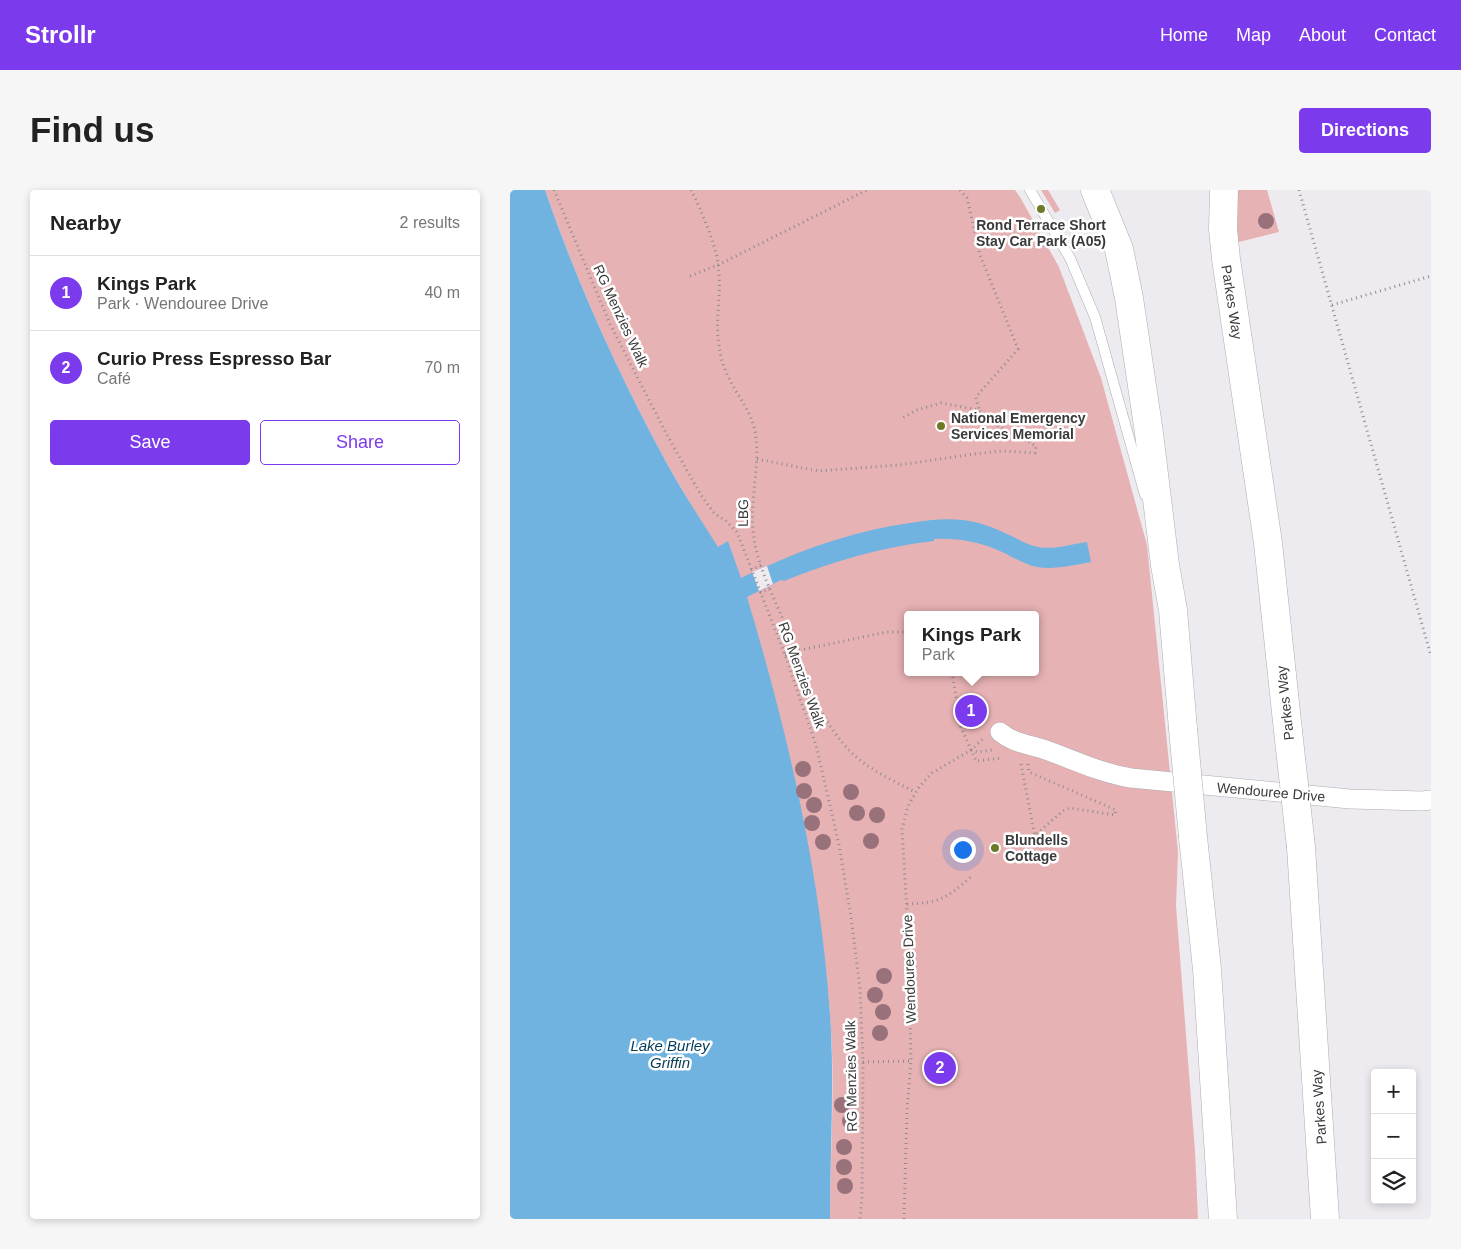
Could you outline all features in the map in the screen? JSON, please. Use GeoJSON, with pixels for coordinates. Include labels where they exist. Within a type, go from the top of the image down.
{"type":"FeatureCollection","features":[{"type":"Feature","properties":{"kind":"main road"},"geometry":{"type":"LineString","coordinates":[[1087,190],[1109,222]]}},
{"type":"Feature","properties":{"kind":"main road"},"geometry":{"type":"LineString","coordinates":[[1095,190],[1119,249],[1124,270],[1173,610],[1207,969],[1223,1219]]}},
{"type":"Feature","properties":{"kind":"main road","name":"Parkes Way"},"geometry":{"type":"LineString","coordinates":[[1224,190],[1223,229],[1226,259],[1266,533],[1301,847],[1325,1219]]}},
{"type":"Feature","properties":{"kind":"street","name":"Wendouree Drive"},"geometry":{"type":"LineString","coordinates":[[1000,732],[1014,741],[1042,748],[1103,772],[1131,778],[1350,799],[1431,800]]}},
{"type":"Feature","properties":{"kind":"lane"},"geometry":{"type":"LineString","coordinates":[[1030,190],[1075,268],[1098,327],[1165,565]]}},
{"type":"Feature","properties":{"kind":"path","name":"RG Menzies Walk"},"geometry":{"type":"LineString","coordinates":[[554,190],[610,324],[667,435],[701,495],[714,513],[737,532],[785,655],[816,745],[839,845],[852,917],[860,988],[864,1062],[860,1219]]}},
{"type":"Feature","properties":{"kind":"path","name":"LBG"},"geometry":{"type":"LineString","coordinates":[[691,190],[710,237],[720,271],[718,343],[723,366],[747,408],[755,430],[757,459],[753,528],[756,550],[769,587],[820,706],[840,740],[861,761],[881,774],[916,792]]}},
{"type":"Feature","properties":{"kind":"path"},"geometry":{"type":"LineString","coordinates":[[690,276],[718,265],[867,190]]}},
{"type":"Feature","properties":{"kind":"path"},"geometry":{"type":"LineString","coordinates":[[757,459],[818,471],[898,465],[1002,451],[1034,453],[1036,446],[981,417],[976,397],[1018,349],[980,254],[967,198],[960,190]]}},
{"type":"Feature","properties":{"kind":"path"},"geometry":{"type":"LineString","coordinates":[[1299,190],[1431,656]]}},
{"type":"Feature","properties":{"kind":"path"},"geometry":{"type":"LineString","coordinates":[[1332,304],[1431,276]]}},
{"type":"Feature","properties":{"kind":"path"},"geometry":{"type":"LineString","coordinates":[[902,418],[918,410],[940,403],[980,410]]}},
{"type":"Feature","properties":{"kind":"path"},"geometry":{"type":"LineString","coordinates":[[752,571],[762,566]]}},
{"type":"Feature","properties":{"kind":"path"},"geometry":{"type":"LineString","coordinates":[[759,592],[769,587]]}},
{"type":"Feature","properties":{"kind":"path"},"geometry":{"type":"LineString","coordinates":[[785,655],[796,650],[887,632],[904,632]]}},
{"type":"Feature","properties":{"kind":"path"},"geometry":{"type":"LineString","coordinates":[[953,676],[960,724],[976,761]]}},
{"type":"Feature","properties":{"kind":"path","name":"Wendouree Drive"},"geometry":{"type":"LineString","coordinates":[[904,1219],[907,1110],[911,1061],[907,904],[902,829],[906,812],[923,782],[936,770],[971,750]]}},
{"type":"Feature","properties":{"kind":"path"},"geometry":{"type":"LineString","coordinates":[[1020,761],[1036,842]]}},
{"type":"Feature","properties":{"kind":"path"},"geometry":{"type":"LineString","coordinates":[[1028,763],[1028,772],[1116,810],[1115,815],[1068,808],[1034,836]]}},
{"type":"Feature","properties":{"kind":"path"},"geometry":{"type":"LineString","coordinates":[[907,904],[922,904],[948,896],[972,877]]}},
{"type":"Feature","properties":{"kind":"path"},"geometry":{"type":"LineString","coordinates":[[864,1062],[911,1061]]}},
{"type":"Feature","properties":{"kind":"shaded area"},"geometry":{"type":"Polygon","coordinates":[[[545,190],[1015,190],[1020,197],[1059,267],[1101,378],[1147,545],[1178,852],[1176,906],[1195,1151],[1198,1219],[830,1219],[833,1077],[827,980],[805,831],[772,685],[728,542],[718,548],[665,460],[599,327],[545,190]]]}},
{"type":"Feature","properties":{"kind":"shaded area"},"geometry":{"type":"Polygon","coordinates":[[[1041,190],[1048,190],[1060,210],[1055,213],[1041,190]]]}},
{"type":"Feature","properties":{"kind":"shaded area"},"geometry":{"type":"Polygon","coordinates":[[[1235,190],[1267,190],[1279,232],[1235,243],[1235,190]]]}},
{"type":"Feature","properties":{"kind":"water","name":"Lake Burley Griffin"},"geometry":{"type":"Polygon","coordinates":[[[510,190],[545,190],[557,225],[599,327],[631,394],[671,471],[718,547],[728,541],[741,578],[803,551],[845,537],[866,531],[930,520],[957,519],[975,522],[1002,531],[1026,543],[1044,548],[1087,542],[1091,562],[1050,568],[1028,565],[977,543],[952,539],[934,539],[934,541],[877,551],[839,561],[784,581],[781,580],[747,597],[790,757],[812,865],[820,920],[827,975],[832,1054],[830,1219],[510,1219],[510,190]]]}},
{"type":"Feature","properties":{"kind":"pier"},"geometry":{"type":"Polygon","coordinates":[[[767,566],[773,584],[759,591],[752,572],[767,566]]]}},
{"type":"Feature","properties":{"kind":"place","name":"Rond Terrace Short Stay Car Park (A05)"},"geometry":{"type":"Point","coordinates":[1041,209]}},
{"type":"Feature","properties":{"kind":"place","name":"National Emergency Services Memorial"},"geometry":{"type":"Point","coordinates":[941,426]}},
{"type":"Feature","properties":{"kind":"place","name":"Kings Park"},"geometry":{"type":"Point","coordinates":[971,711]}},
{"type":"Feature","properties":{"kind":"place","name":"Blundells Cottage"},"geometry":{"type":"Point","coordinates":[995,848]}},
{"type":"Feature","properties":{"kind":"place","name":"Curio Press Espresso Bar"},"geometry":{"type":"Point","coordinates":[940,1068]}}]}
